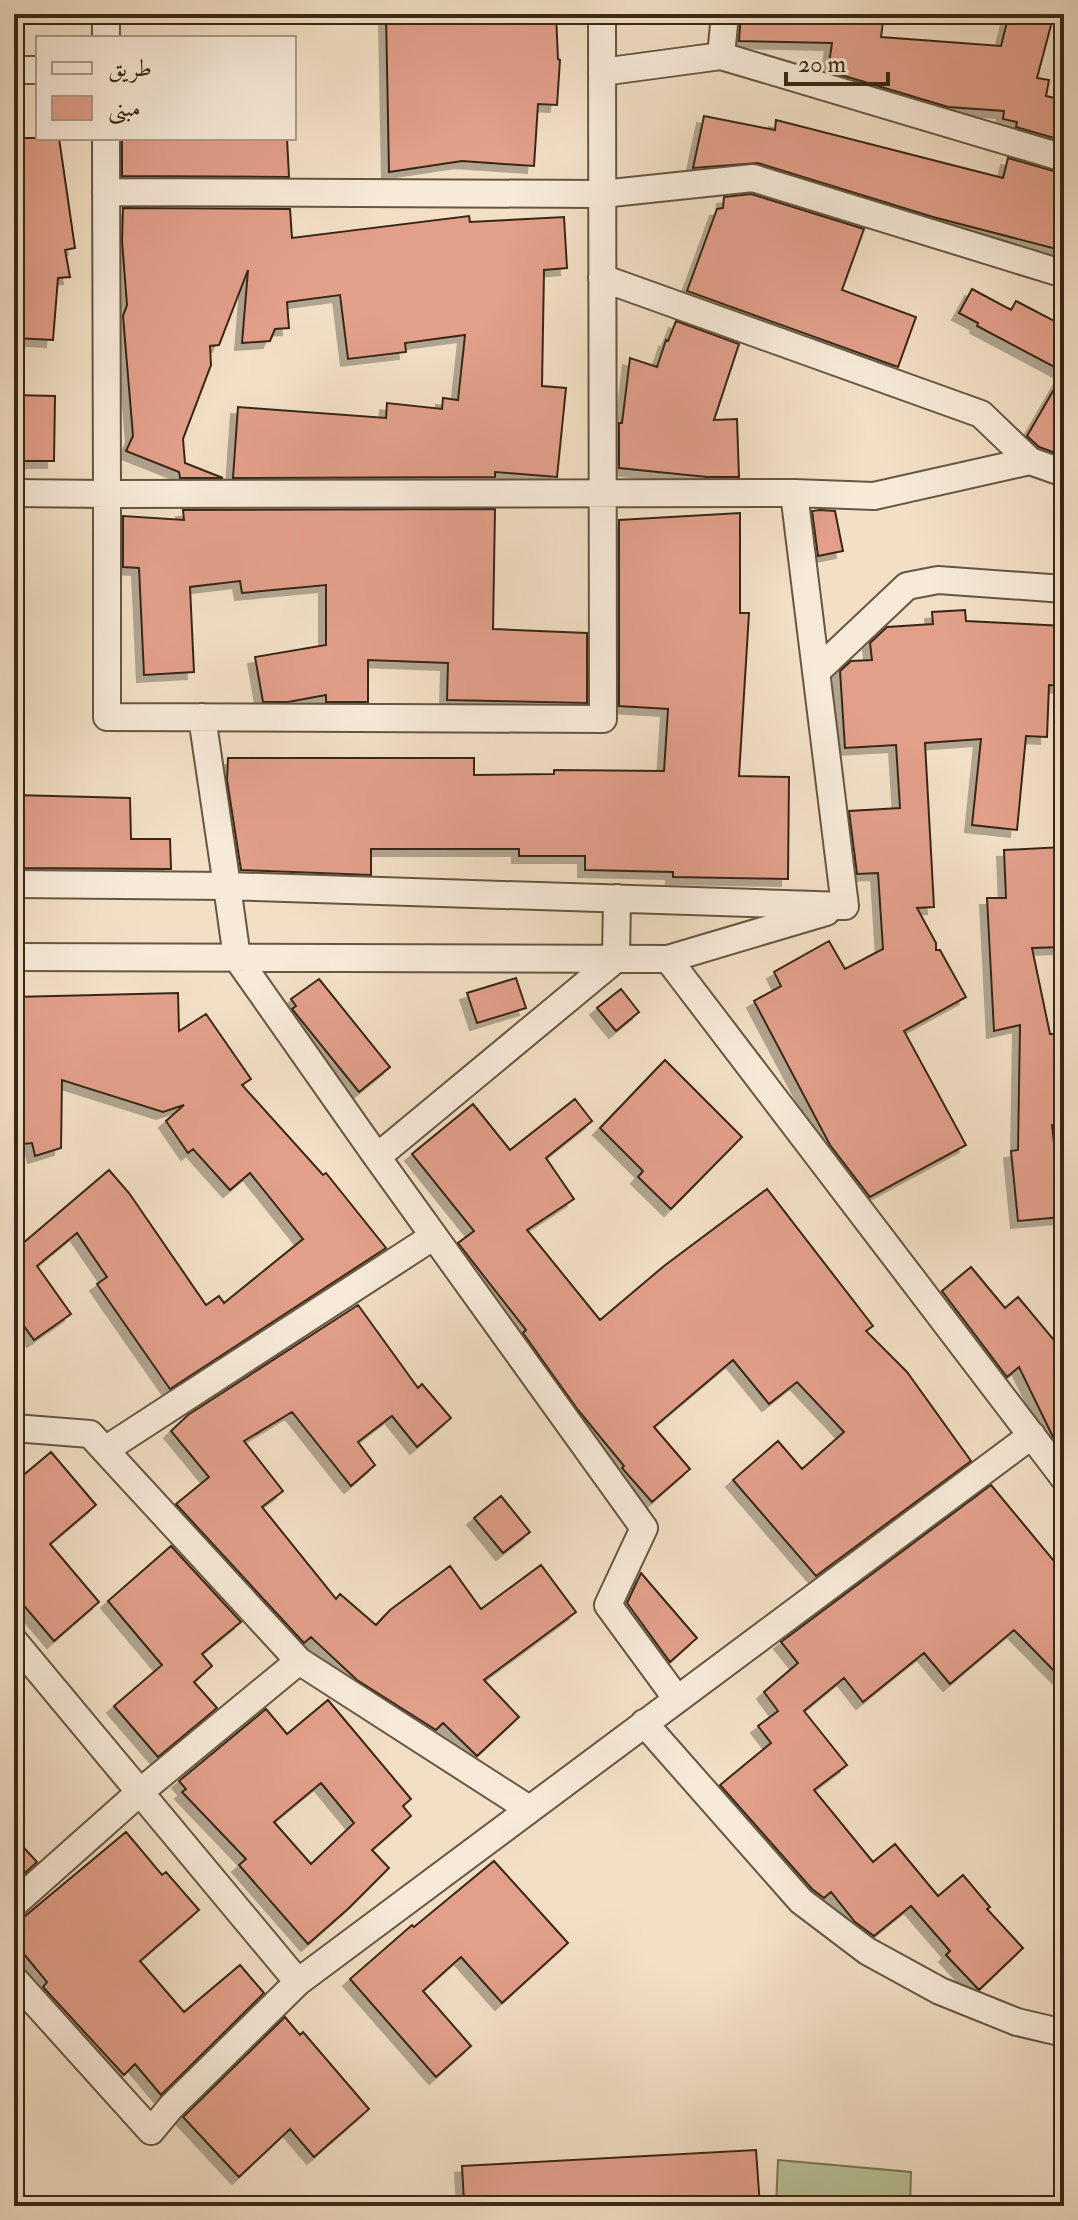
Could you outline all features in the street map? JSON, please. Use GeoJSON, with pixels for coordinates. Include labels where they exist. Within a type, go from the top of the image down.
{"type":"FeatureCollection","features":[{"type":"Feature","properties":{"kind":"street"},"geometry":{"type":"LineString","coordinates":[[106,14],[106,36]]}},
{"type":"Feature","properties":{"kind":"street"},"geometry":{"type":"LineString","coordinates":[[106,140],[107,717],[603,719],[602,14]]}},
{"type":"Feature","properties":{"kind":"street"},"geometry":{"type":"LineString","coordinates":[[721,56],[725,14]]}},
{"type":"Feature","properties":{"kind":"street"},"geometry":{"type":"LineString","coordinates":[[602,72],[721,56],[1064,158]]}},
{"type":"Feature","properties":{"kind":"street"},"geometry":{"type":"LineString","coordinates":[[14,70],[36,70]]}},
{"type":"Feature","properties":{"kind":"street"},"geometry":{"type":"LineString","coordinates":[[106,192],[602,194],[753,178],[1064,274]]}},
{"type":"Feature","properties":{"kind":"street"},"geometry":{"type":"LineString","coordinates":[[602,278],[981,414],[1030,461],[1064,473]]}},
{"type":"Feature","properties":{"kind":"street"},"geometry":{"type":"LineString","coordinates":[[14,493],[794,493],[874,496],[1030,461]]}},
{"type":"Feature","properties":{"kind":"street"},"geometry":{"type":"LineString","coordinates":[[794,493],[845,906]]}},
{"type":"Feature","properties":{"kind":"street"},"geometry":{"type":"LineString","coordinates":[[816,672],[907,586],[938,580],[1064,589]]}},
{"type":"Feature","properties":{"kind":"street"},"geometry":{"type":"LineString","coordinates":[[202,717],[237,958],[644,1528],[608,1605],[677,1699]]}},
{"type":"Feature","properties":{"kind":"street"},"geometry":{"type":"LineString","coordinates":[[14,884],[227,886],[845,906]]}},
{"type":"Feature","properties":{"kind":"street"},"geometry":{"type":"LineString","coordinates":[[377,1157],[616,959],[617,898]]}},
{"type":"Feature","properties":{"kind":"street"},"geometry":{"type":"LineString","coordinates":[[14,957],[668,959],[845,906]]}},
{"type":"Feature","properties":{"kind":"street"},"geometry":{"type":"LineString","coordinates":[[668,959],[1064,1478]]}},
{"type":"Feature","properties":{"kind":"street"},"geometry":{"type":"LineString","coordinates":[[105,1450],[434,1236]]}},
{"type":"Feature","properties":{"kind":"street"},"geometry":{"type":"LineString","coordinates":[[14,1428],[90,1434],[299,1661],[529,1809]]}},
{"type":"Feature","properties":{"kind":"street"},"geometry":{"type":"LineString","coordinates":[[14,1979],[151,2131],[171,2107],[298,1982],[1032,1435]]}},
{"type":"Feature","properties":{"kind":"street"},"geometry":{"type":"LineString","coordinates":[[14,1641],[298,1982]]}},
{"type":"Feature","properties":{"kind":"street"},"geometry":{"type":"LineString","coordinates":[[14,1904],[140,1792],[299,1661]]}},
{"type":"Feature","properties":{"kind":"street"},"geometry":{"type":"LineString","coordinates":[[644,1723],[801,1901],[867,1951],[940,1991],[1017,2022],[1064,2033]]}},
{"type":"Feature","properties":{"kind":"green space"},"geometry":{"type":"Polygon","coordinates":[[[778,2160],[911,2172],[910,2206],[776,2206],[778,2160]]]}},
{"type":"Feature","properties":{"kind":"building"},"geometry":{"type":"Polygon","coordinates":[[[386,14],[556,14],[560,60],[557,105],[538,104],[534,166],[462,161],[389,172],[386,14]]]}},
{"type":"Feature","properties":{"kind":"building"},"geometry":{"type":"Polygon","coordinates":[[[741,14],[884,14],[881,37],[1001,46],[1009,14],[1054,14],[1037,78],[1049,80],[1046,96],[1064,100],[1064,141],[1016,127],[1017,122],[1003,119],[1004,111],[948,107],[828,71],[832,43],[739,41],[741,14]]]}},
{"type":"Feature","properties":{"kind":"building"},"geometry":{"type":"Polygon","coordinates":[[[704,116],[775,130],[776,120],[1003,178],[1008,158],[1064,174],[1064,251],[933,217],[758,163],[693,168],[704,116]]]}},
{"type":"Feature","properties":{"kind":"building"},"geometry":{"type":"Polygon","coordinates":[[[14,138],[59,140],[75,248],[65,250],[70,277],[58,278],[53,340],[14,338],[14,138]]]}},
{"type":"Feature","properties":{"kind":"building"},"geometry":{"type":"Polygon","coordinates":[[[122,140],[287,140],[289,177],[122,176],[122,140]]]}},
{"type":"Feature","properties":{"kind":"building"},"geometry":{"type":"Polygon","coordinates":[[[751,194],[864,229],[842,290],[916,317],[898,367],[687,291],[717,209],[723,208],[724,197],[751,194]]]}},
{"type":"Feature","properties":{"kind":"building"},"geometry":{"type":"Polygon","coordinates":[[[123,208],[290,209],[292,238],[469,216],[470,222],[564,217],[567,268],[544,270],[542,386],[566,388],[557,477],[495,472],[495,477],[233,478],[238,407],[386,418],[387,403],[442,409],[443,398],[458,400],[465,335],[405,343],[406,352],[348,359],[340,295],[287,302],[289,328],[275,329],[270,341],[242,343],[248,270],[219,345],[210,346],[211,365],[183,439],[185,463],[223,478],[180,478],[179,472],[126,451],[133,436],[123,316],[127,305],[123,208]]]}},
{"type":"Feature","properties":{"kind":"building"},"geometry":{"type":"Polygon","coordinates":[[[972,289],[1011,310],[1016,301],[1064,326],[1064,372],[977,326],[978,323],[959,313],[972,289]]]}},
{"type":"Feature","properties":{"kind":"building"},"geometry":{"type":"Polygon","coordinates":[[[676,321],[739,344],[714,420],[737,419],[739,477],[619,468],[619,423],[622,423],[630,358],[657,367],[676,321]]]}},
{"type":"Feature","properties":{"kind":"building"},"geometry":{"type":"Polygon","coordinates":[[[1064,372],[1064,456],[1039,447],[1027,436],[1064,372]]]}},
{"type":"Feature","properties":{"kind":"building"},"geometry":{"type":"Polygon","coordinates":[[[14,395],[55,396],[54,461],[14,461],[14,395]]]}},
{"type":"Feature","properties":{"kind":"building"},"geometry":{"type":"Polygon","coordinates":[[[495,509],[493,629],[587,633],[587,703],[447,700],[448,663],[368,660],[368,702],[326,702],[326,695],[288,702],[263,702],[255,657],[326,645],[326,585],[242,593],[240,581],[190,587],[194,672],[144,675],[139,568],[123,567],[123,516],[184,520],[183,510],[495,509]]]}},
{"type":"Feature","properties":{"kind":"building"},"geometry":{"type":"Polygon","coordinates":[[[812,511],[835,511],[843,551],[818,556],[812,511]]]}},
{"type":"Feature","properties":{"kind":"building"},"geometry":{"type":"Polygon","coordinates":[[[740,513],[740,613],[749,613],[739,776],[789,777],[788,879],[673,877],[673,872],[585,870],[585,856],[519,856],[519,849],[371,849],[371,875],[241,870],[227,780],[228,758],[474,758],[474,775],[554,774],[554,770],[664,771],[668,709],[619,706],[619,520],[740,513]]]}},
{"type":"Feature","properties":{"kind":"building"},"geometry":{"type":"Polygon","coordinates":[[[965,610],[966,621],[1064,626],[1064,686],[1049,685],[1047,737],[1026,736],[1017,830],[972,825],[981,739],[925,743],[934,907],[917,908],[936,943],[936,950],[940,950],[966,997],[904,1031],[966,1145],[870,1197],[830,1145],[754,1001],[781,986],[774,972],[829,941],[845,969],[883,949],[878,873],[857,874],[849,811],[900,808],[896,745],[845,748],[840,671],[851,661],[872,660],[870,643],[887,627],[933,624],[932,612],[965,610]]]}},
{"type":"Feature","properties":{"kind":"building"},"geometry":{"type":"Polygon","coordinates":[[[14,795],[130,798],[131,839],[170,839],[171,869],[14,868],[14,795]]]}},
{"type":"Feature","properties":{"kind":"building"},"geometry":{"type":"Polygon","coordinates":[[[1063,847],[1064,947],[1032,948],[1050,1034],[1064,1034],[1064,1125],[1052,1125],[1062,1217],[1018,1221],[1011,1151],[1018,1150],[1020,1025],[994,1031],[987,898],[1006,898],[1004,850],[1063,847]]]}},
{"type":"Feature","properties":{"kind":"building"},"geometry":{"type":"Polygon","coordinates":[[[516,978],[526,1008],[477,1023],[467,993],[516,978]]]}},
{"type":"Feature","properties":{"kind":"building"},"geometry":{"type":"Polygon","coordinates":[[[319,979],[390,1067],[359,1092],[292,1009],[296,1006],[291,999],[319,979]]]}},
{"type":"Feature","properties":{"kind":"building"},"geometry":{"type":"Polygon","coordinates":[[[621,989],[639,1012],[616,1031],[597,1008],[621,989]]]}},
{"type":"Feature","properties":{"kind":"building"},"geometry":{"type":"Polygon","coordinates":[[[178,993],[179,1031],[206,1014],[251,1079],[242,1085],[323,1175],[326,1173],[386,1248],[170,1389],[97,1284],[107,1277],[77,1233],[37,1266],[71,1314],[34,1340],[14,1312],[14,1233],[22,1244],[109,1170],[129,1193],[206,1305],[219,1296],[224,1303],[303,1239],[250,1173],[230,1190],[193,1149],[188,1153],[166,1121],[184,1105],[163,1112],[62,1080],[61,1148],[35,1156],[32,1143],[14,1145],[14,997],[178,993]]]}},
{"type":"Feature","properties":{"kind":"building"},"geometry":{"type":"Polygon","coordinates":[[[665,1060],[742,1137],[671,1209],[638,1177],[643,1171],[600,1128],[665,1060]]]}},
{"type":"Feature","properties":{"kind":"building"},"geometry":{"type":"Polygon","coordinates":[[[575,1099],[592,1121],[546,1158],[574,1199],[527,1230],[600,1320],[664,1266],[767,1189],[873,1326],[866,1331],[907,1372],[971,1461],[816,1576],[733,1480],[778,1441],[802,1469],[844,1432],[797,1382],[769,1404],[733,1360],[654,1427],[690,1469],[652,1502],[578,1410],[523,1333],[526,1330],[458,1243],[474,1231],[412,1154],[473,1104],[510,1150],[575,1099]]]}},
{"type":"Feature","properties":{"kind":"building"},"geometry":{"type":"Polygon","coordinates":[[[971,1267],[1005,1308],[1018,1297],[1064,1352],[1064,1452],[1053,1437],[1019,1367],[1007,1377],[942,1291],[971,1267]]]}},
{"type":"Feature","properties":{"kind":"building"},"geometry":{"type":"Polygon","coordinates":[[[358,1305],[418,1388],[422,1384],[451,1418],[417,1447],[392,1416],[358,1442],[375,1465],[351,1486],[292,1412],[244,1441],[283,1491],[262,1507],[336,1599],[340,1594],[376,1625],[390,1610],[450,1566],[481,1609],[541,1565],[576,1612],[484,1680],[519,1717],[477,1756],[443,1723],[436,1730],[357,1680],[311,1637],[304,1643],[176,1504],[209,1477],[171,1431],[188,1415],[358,1305]]]}},
{"type":"Feature","properties":{"kind":"building"},"geometry":{"type":"Polygon","coordinates":[[[51,1452],[96,1505],[50,1544],[99,1602],[54,1641],[14,1594],[14,1483],[51,1452]]]}},
{"type":"Feature","properties":{"kind":"building"},"geometry":{"type":"Polygon","coordinates":[[[991,1485],[1064,1573],[1064,1681],[1014,1630],[950,1684],[924,1653],[863,1702],[844,1678],[804,1711],[847,1765],[814,1790],[873,1862],[895,1844],[938,1896],[963,1875],[990,1907],[987,1909],[1023,1948],[979,1990],[946,1955],[950,1951],[911,1906],[874,1936],[855,1922],[831,1892],[824,1898],[812,1889],[720,1785],[771,1743],[758,1726],[778,1711],[764,1692],[798,1663],[781,1642],[991,1485]]]}},
{"type":"Feature","properties":{"kind":"building"},"geometry":{"type":"Polygon","coordinates":[[[501,1496],[530,1532],[503,1553],[474,1518],[501,1496]]]}},
{"type":"Feature","properties":{"kind":"building"},"geometry":{"type":"Polygon","coordinates":[[[171,1546],[241,1622],[202,1654],[212,1666],[194,1682],[217,1708],[158,1757],[114,1706],[162,1665],[108,1601],[171,1546]]]}},
{"type":"Feature","properties":{"kind":"building"},"geometry":{"type":"Polygon","coordinates":[[[641,1573],[697,1638],[670,1662],[627,1603],[641,1573]]]}},
{"type":"Feature","properties":{"kind":"building"},"geometry":{"type":"Polygon","coordinates":[[[328,1700],[411,1799],[403,1806],[411,1816],[372,1850],[389,1868],[308,1944],[239,1865],[246,1859],[182,1792],[186,1789],[179,1781],[266,1709],[287,1734],[328,1700]],[[321,1783],[274,1822],[311,1864],[354,1823],[321,1783]]]}},
{"type":"Feature","properties":{"kind":"building"},"geometry":{"type":"Polygon","coordinates":[[[126,1832],[162,1875],[166,1872],[199,1910],[140,1961],[184,2012],[240,1965],[264,1993],[161,2095],[135,2064],[124,2075],[43,1987],[47,1982],[14,1942],[14,1920],[25,1916],[126,1832]]]}},
{"type":"Feature","properties":{"kind":"building"},"geometry":{"type":"Polygon","coordinates":[[[14,1837],[37,1862],[14,1883],[14,1837]]]}},
{"type":"Feature","properties":{"kind":"building"},"geometry":{"type":"Polygon","coordinates":[[[494,1861],[568,1943],[502,2003],[461,1957],[423,1991],[471,2046],[436,2077],[350,1979],[412,1925],[414,1927],[494,1861]]]}},
{"type":"Feature","properties":{"kind":"building"},"geometry":{"type":"Polygon","coordinates":[[[285,2017],[300,2035],[303,2032],[369,2109],[314,2157],[290,2129],[239,2177],[183,2117],[285,2017]]]}},
{"type":"Feature","properties":{"kind":"building"},"geometry":{"type":"Polygon","coordinates":[[[756,2150],[760,2206],[493,2206],[493,2200],[464,2202],[462,2166],[756,2150]]]}}]}
